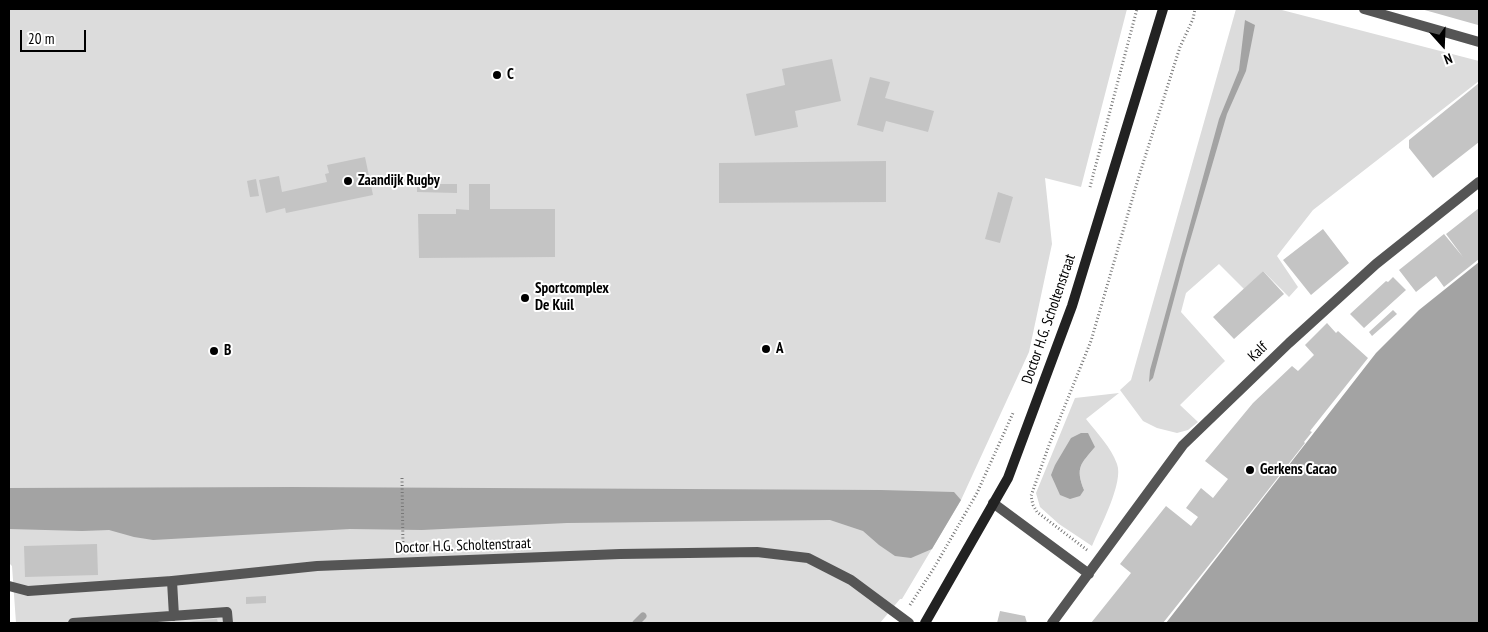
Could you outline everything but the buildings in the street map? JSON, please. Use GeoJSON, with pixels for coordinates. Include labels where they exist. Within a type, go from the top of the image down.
{"type":"FeatureCollection","features":[{"type":"Feature","properties":{"kind":"main road","name":"Doctor H.G. Scholtenstraat"},"geometry":{"type":"LineString","coordinates":[[925,623],[1008,478],[1072,306],[1164,9]]}},
{"type":"Feature","properties":{"kind":"street"},"geometry":{"type":"LineString","coordinates":[[1364,9],[1479,42]]}},
{"type":"Feature","properties":{"kind":"street","name":"Kalf"},"geometry":{"type":"LineString","coordinates":[[1052,623],[1183,445],[1289,342],[1376,264],[1479,182]]}},
{"type":"Feature","properties":{"kind":"street"},"geometry":{"type":"LineString","coordinates":[[993,504],[1089,574]]}},
{"type":"Feature","properties":{"kind":"street","name":"Doctor H.G. Scholtenstraat"},"geometry":{"type":"LineString","coordinates":[[9,586],[28,591],[172,581],[317,566],[620,554],[756,552],[808,558],[851,580],[906,620]]}},
{"type":"Feature","properties":{"kind":"street"},"geometry":{"type":"LineString","coordinates":[[172,581],[174,616]]}},
{"type":"Feature","properties":{"kind":"street"},"geometry":{"type":"LineString","coordinates":[[73,623],[227,612],[228,623]]}},
{"type":"Feature","properties":{"kind":"path"},"geometry":{"type":"LineString","coordinates":[[1089,189],[1137,9]]}},
{"type":"Feature","properties":{"kind":"path"},"geometry":{"type":"LineString","coordinates":[[1100,560],[1037,512],[1031,496],[1049,445],[1091,341],[1139,176],[1180,47],[1193,19],[1195,9]]}},
{"type":"Feature","properties":{"kind":"path"},"geometry":{"type":"LineString","coordinates":[[906,620],[977,493],[1016,406]]}},
{"type":"Feature","properties":{"kind":"path"},"geometry":{"type":"LineString","coordinates":[[402,478],[403,563]]}},
{"type":"Feature","properties":{"kind":"shaded area","name":"Sportcomplex De Kuil"},"geometry":{"type":"Polygon","coordinates":[[[9,9],[1127,9],[1081,187],[1045,178],[1052,244],[1029,352],[961,500],[902,599],[880,623],[16,623],[12,566],[9,563],[9,9]]]}},
{"type":"Feature","properties":{"kind":"shaded area"},"geometry":{"type":"Polygon","coordinates":[[[1236,9],[1278,9],[1479,61],[1479,81],[1313,210],[1277,256],[1298,287],[1289,297],[1263,271],[1244,289],[1219,264],[1186,293],[1181,312],[1225,361],[1180,405],[1198,422],[1188,430],[1177,433],[1157,428],[1143,421],[1120,390],[1131,380],[1236,9]]]}},
{"type":"Feature","properties":{"kind":"shaded area"},"geometry":{"type":"Polygon","coordinates":[[[1245,20],[1255,25],[1246,71],[1227,114],[1185,258],[1153,378],[1149,382],[1150,370],[1219,119],[1239,70],[1245,20]]]}},
{"type":"Feature","properties":{"kind":"shaded area"},"geometry":{"type":"Polygon","coordinates":[[[1479,262],[1479,623],[1166,623],[1376,353],[1419,310],[1479,262]]]}},
{"type":"Feature","properties":{"kind":"shaded area"},"geometry":{"type":"Polygon","coordinates":[[[1119,393],[1086,419],[1111,452],[1117,464],[1118,472],[1110,505],[1092,546],[1059,524],[1040,507],[1036,493],[1075,398],[1119,393]],[[1095,447],[1055,465],[1084,490],[1080,476],[1081,466],[1095,447]]]}},
{"type":"Feature","properties":{"kind":"shaded area"},"geometry":{"type":"Polygon","coordinates":[[[1081,433],[1088,433],[1095,447],[1081,466],[1080,476],[1084,490],[1080,496],[1070,499],[1060,495],[1051,475],[1071,438],[1081,433]]]}},
{"type":"Feature","properties":{"kind":"shaded area"},"geometry":{"type":"Polygon","coordinates":[[[292,487],[881,490],[954,492],[961,500],[932,549],[911,558],[895,556],[863,531],[830,520],[567,523],[422,530],[350,529],[153,540],[109,530],[9,529],[9,488],[292,487]]]}},
{"type":"Feature","properties":{"kind":"waterway"},"geometry":{"type":"LineString","coordinates":[[636,623],[643,616]]}},
{"type":"Feature","properties":{"kind":"place","name":"C"},"geometry":{"type":"Point","coordinates":[497,75]}},
{"type":"Feature","properties":{"kind":"place","name":"Zaandijk Rugby"},"geometry":{"type":"Point","coordinates":[348,181]}},
{"type":"Feature","properties":{"kind":"place","name":"Sportcomplex De Kuil"},"geometry":{"type":"Point","coordinates":[525,298]}},
{"type":"Feature","properties":{"kind":"place","name":"A"},"geometry":{"type":"Point","coordinates":[766,349]}},
{"type":"Feature","properties":{"kind":"place","name":"B"},"geometry":{"type":"Point","coordinates":[214,351]}},
{"type":"Feature","properties":{"kind":"place","name":"Gerkens Cacao"},"geometry":{"type":"Point","coordinates":[1250,470]}}]}
